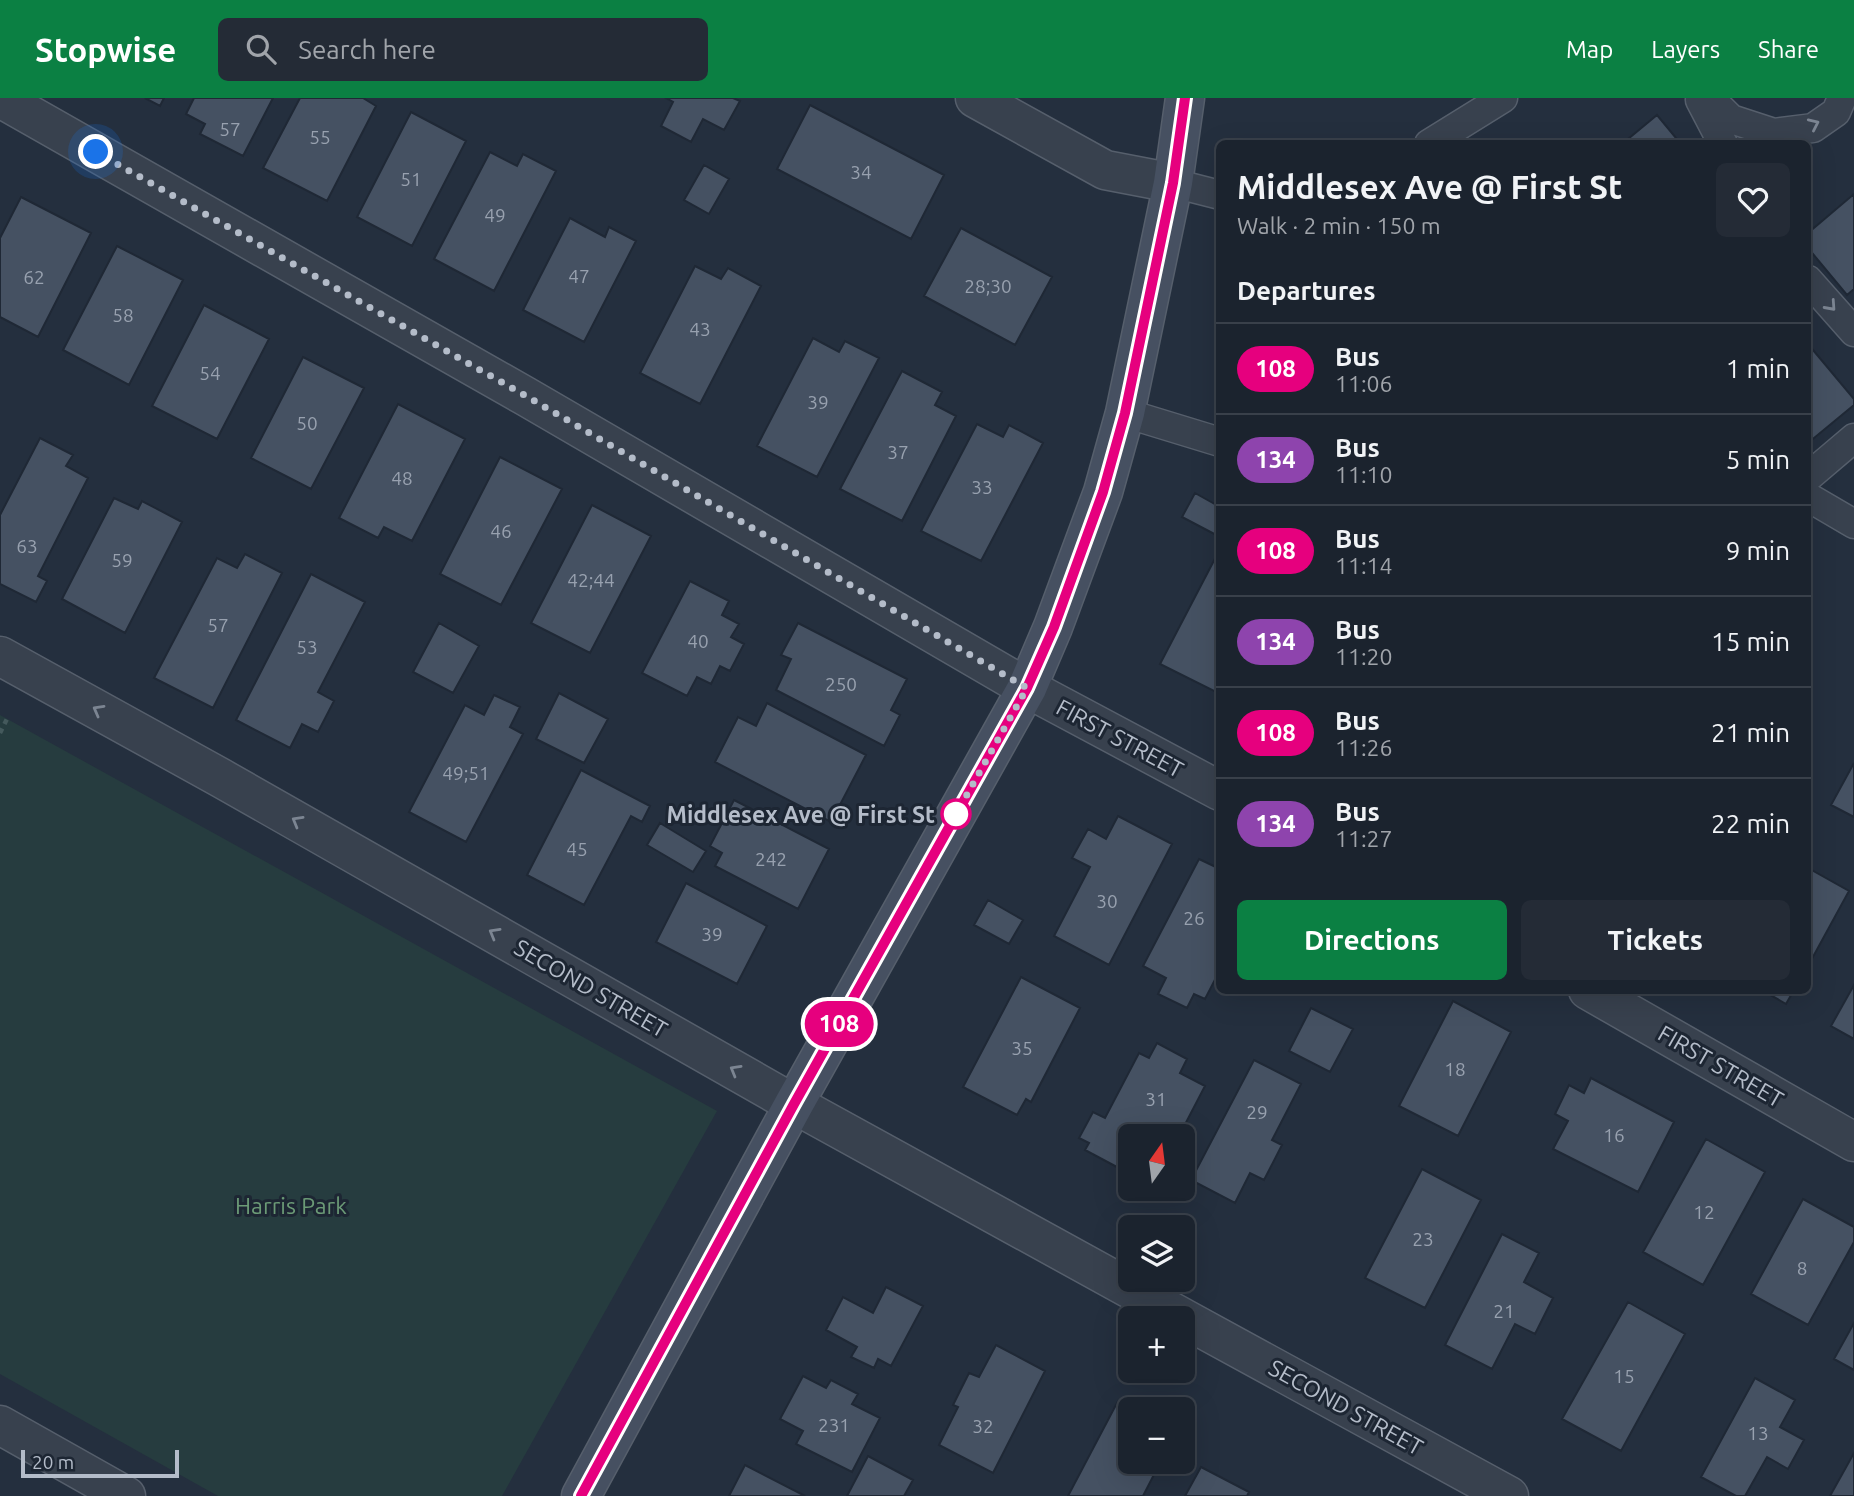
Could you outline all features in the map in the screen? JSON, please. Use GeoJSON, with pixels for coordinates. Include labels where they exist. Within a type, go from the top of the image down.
{"type":"FeatureCollection","features":[{"type":"Feature","properties":{"kind":"main road"},"geometry":{"type":"LineString","coordinates":[[580,1496],[794,1104],[1027,688],[1054,627],[1103,492],[1125,413],[1173,183],[1185,98]]}},
{"type":"Feature","properties":{"kind":"street","name":"FIRST STREET"},"geometry":{"type":"LineString","coordinates":[[0,98],[526,396],[1027,688],[1216,789]]}},
{"type":"Feature","properties":{"kind":"street"},"geometry":{"type":"LineString","coordinates":[[975,98],[1105,170],[1173,183]]}},
{"type":"Feature","properties":{"kind":"street","name":"SECOND STREET"},"geometry":{"type":"LineString","coordinates":[[0,656],[233,785],[794,1104],[1161,1306]]}},
{"type":"Feature","properties":{"kind":"street","name":"FIRST STREET"},"geometry":{"type":"LineString","coordinates":[[1595,994],[1854,1142]]}},
{"type":"Feature","properties":{"kind":"street","name":"SECOND STREET"},"geometry":{"type":"LineString","coordinates":[[1195,1325],[1509,1496]]}},
{"type":"Feature","properties":{"kind":"street"},"geometry":{"type":"LineString","coordinates":[[0,1425],[126,1496]]}},
{"type":"Feature","properties":{"kind":"lane"},"geometry":{"type":"LineString","coordinates":[[1435,140],[1503,98]]}},
{"type":"Feature","properties":{"kind":"lane"},"geometry":{"type":"LineString","coordinates":[[1698,98],[1721,140]]}},
{"type":"Feature","properties":{"kind":"lane"},"geometry":{"type":"LineString","coordinates":[[1710,98],[1731,119],[1774,133],[1813,128],[1836,111],[1842,98]]}},
{"type":"Feature","properties":{"kind":"lane"},"geometry":{"type":"LineString","coordinates":[[1173,183],[1216,194]]}},
{"type":"Feature","properties":{"kind":"lane"},"geometry":{"type":"LineString","coordinates":[[1811,283],[1854,332]]}},
{"type":"Feature","properties":{"kind":"lane"},"geometry":{"type":"LineString","coordinates":[[1125,413],[1216,442]]}},
{"type":"Feature","properties":{"kind":"lane"},"geometry":{"type":"LineString","coordinates":[[1811,474],[1854,438]]}},
{"type":"Feature","properties":{"kind":"lane"},"geometry":{"type":"LineString","coordinates":[[1811,499],[1854,524]]}},
{"type":"Feature","properties":{"kind":"path"},"geometry":{"type":"LineString","coordinates":[[0,733],[8,719]]}},
{"type":"Feature","properties":{"kind":"green space","name":"Harris Park"},"geometry":{"type":"Polygon","coordinates":[[[0,715],[717,1111],[502,1496],[218,1496],[0,1374],[0,715]]]}},
{"type":"Feature","properties":{"kind":"building"},"geometry":{"type":"Polygon","coordinates":[[[145,98],[164,98],[160,106],[145,98]]]}},
{"type":"Feature","properties":{"kind":"building"},"geometry":{"type":"Polygon","coordinates":[[[194,98],[273,98],[243,156],[200,134],[205,124],[186,114],[194,98]]]}},
{"type":"Feature","properties":{"kind":"building"},"geometry":{"type":"Polygon","coordinates":[[[300,98],[363,98],[376,106],[327,201],[263,168],[300,98]]]}},
{"type":"Feature","properties":{"kind":"building"},"geometry":{"type":"Polygon","coordinates":[[[666,98],[733,98],[740,101],[724,130],[703,119],[691,142],[661,126],[673,102],[666,98]]]}},
{"type":"Feature","properties":{"kind":"building"},"geometry":{"type":"Polygon","coordinates":[[[810,105],[944,175],[911,239],[777,169],[810,105]]]}},
{"type":"Feature","properties":{"kind":"building"},"geometry":{"type":"Polygon","coordinates":[[[411,112],[466,141],[412,246],[357,217],[411,112]]]}},
{"type":"Feature","properties":{"kind":"building"},"geometry":{"type":"Polygon","coordinates":[[[1657,115],[1678,140],[1627,140],[1657,115]]]}},
{"type":"Feature","properties":{"kind":"building"},"geometry":{"type":"Polygon","coordinates":[[[490,152],[517,166],[523,154],[556,171],[494,291],[434,259],[490,152]]]}},
{"type":"Feature","properties":{"kind":"building"},"geometry":{"type":"Polygon","coordinates":[[[704,165],[729,179],[709,214],[684,200],[704,165]]]}},
{"type":"Feature","properties":{"kind":"building"},"geometry":{"type":"Polygon","coordinates":[[[1854,194],[1854,289],[1847,295],[1811,252],[1811,230],[1854,194]]]}},
{"type":"Feature","properties":{"kind":"building"},"geometry":{"type":"Polygon","coordinates":[[[21,197],[91,233],[38,337],[0,317],[0,238],[21,197]]]}},
{"type":"Feature","properties":{"kind":"building"},"geometry":{"type":"Polygon","coordinates":[[[570,218],[605,237],[609,227],[636,241],[584,342],[523,310],[570,218]]]}},
{"type":"Feature","properties":{"kind":"building"},"geometry":{"type":"Polygon","coordinates":[[[961,228],[1052,277],[1015,345],[924,296],[961,228]]]}},
{"type":"Feature","properties":{"kind":"building"},"geometry":{"type":"Polygon","coordinates":[[[117,246],[183,280],[129,385],[63,350],[117,246]]]}},
{"type":"Feature","properties":{"kind":"building"},"geometry":{"type":"Polygon","coordinates":[[[695,266],[721,279],[728,268],[761,286],[700,404],[640,373],[695,266]]]}},
{"type":"Feature","properties":{"kind":"building"},"geometry":{"type":"Polygon","coordinates":[[[204,305],[269,339],[217,439],[152,406],[204,305]]]}},
{"type":"Feature","properties":{"kind":"building"},"geometry":{"type":"Polygon","coordinates":[[[813,338],[839,352],[845,341],[879,358],[817,477],[757,446],[813,338]]]}},
{"type":"Feature","properties":{"kind":"building"},"geometry":{"type":"Polygon","coordinates":[[[1811,348],[1854,399],[1854,405],[1811,441],[1811,348]]]}},
{"type":"Feature","properties":{"kind":"building"},"geometry":{"type":"Polygon","coordinates":[[[303,357],[364,388],[311,489],[251,458],[303,357]]]}},
{"type":"Feature","properties":{"kind":"building"},"geometry":{"type":"Polygon","coordinates":[[[902,371],[942,392],[935,405],[956,416],[902,521],[840,489],[902,371]]]}},
{"type":"Feature","properties":{"kind":"building"},"geometry":{"type":"Polygon","coordinates":[[[398,404],[465,439],[412,541],[384,527],[378,538],[339,518],[398,404]]]}},
{"type":"Feature","properties":{"kind":"building"},"geometry":{"type":"Polygon","coordinates":[[[977,424],[1003,437],[1009,425],[1043,443],[981,561],[921,531],[977,424]]]}},
{"type":"Feature","properties":{"kind":"building"},"geometry":{"type":"Polygon","coordinates":[[[40,438],[73,455],[66,466],[88,478],[38,576],[47,581],[36,602],[0,584],[0,515],[40,438]]]}},
{"type":"Feature","properties":{"kind":"building"},"geometry":{"type":"Polygon","coordinates":[[[500,457],[562,489],[501,605],[440,574],[500,457]]]}},
{"type":"Feature","properties":{"kind":"building"},"geometry":{"type":"Polygon","coordinates":[[[1195,493],[1216,505],[1216,535],[1182,517],[1195,493]]]}},
{"type":"Feature","properties":{"kind":"building"},"geometry":{"type":"Polygon","coordinates":[[[114,498],[138,509],[142,501],[182,522],[125,633],[62,599],[114,498]]]}},
{"type":"Feature","properties":{"kind":"building"},"geometry":{"type":"Polygon","coordinates":[[[592,505],[651,536],[590,653],[531,623],[592,505]]]}},
{"type":"Feature","properties":{"kind":"building"},"geometry":{"type":"Polygon","coordinates":[[[245,554],[282,573],[213,708],[154,678],[217,558],[237,568],[245,554]]]}},
{"type":"Feature","properties":{"kind":"building"},"geometry":{"type":"Polygon","coordinates":[[[1216,557],[1216,692],[1160,664],[1216,557]]]}},
{"type":"Feature","properties":{"kind":"building"},"geometry":{"type":"Polygon","coordinates":[[[311,574],[365,602],[318,692],[334,701],[318,732],[302,724],[290,748],[236,720],[311,574]]]}},
{"type":"Feature","properties":{"kind":"building"},"geometry":{"type":"Polygon","coordinates":[[[690,581],[729,601],[722,615],[739,624],[731,637],[744,644],[730,671],[720,666],[711,684],[697,677],[687,696],[642,673],[690,581]]]}},
{"type":"Feature","properties":{"kind":"building"},"geometry":{"type":"Polygon","coordinates":[[[439,623],[479,646],[453,693],[413,672],[439,623]]]}},
{"type":"Feature","properties":{"kind":"building"},"geometry":{"type":"Polygon","coordinates":[[[798,623],[907,679],[891,710],[900,715],[884,746],[776,690],[791,659],[781,655],[798,623]]]}},
{"type":"Feature","properties":{"kind":"building"},"geometry":{"type":"Polygon","coordinates":[[[559,693],[608,719],[584,763],[536,739],[559,693]]]}},
{"type":"Feature","properties":{"kind":"building"},"geometry":{"type":"Polygon","coordinates":[[[494,695],[520,707],[510,727],[523,734],[466,842],[409,812],[465,705],[484,715],[494,695]]]}},
{"type":"Feature","properties":{"kind":"building"},"geometry":{"type":"Polygon","coordinates":[[[767,703],[866,755],[831,822],[715,762],[738,717],[756,726],[767,703]]]}},
{"type":"Feature","properties":{"kind":"building"},"geometry":{"type":"Polygon","coordinates":[[[1854,763],[1854,817],[1831,805],[1854,763]]]}},
{"type":"Feature","properties":{"kind":"building"},"geometry":{"type":"Polygon","coordinates":[[[581,770],[650,806],[642,822],[631,816],[584,905],[527,875],[581,770]]]}},
{"type":"Feature","properties":{"kind":"building"},"geometry":{"type":"Polygon","coordinates":[[[734,800],[829,849],[798,909],[715,866],[722,853],[710,846],[734,800]]]}},
{"type":"Feature","properties":{"kind":"building"},"geometry":{"type":"Polygon","coordinates":[[[1118,816],[1172,844],[1109,965],[1054,936],[1090,867],[1072,858],[1088,829],[1106,839],[1118,816]]]}},
{"type":"Feature","properties":{"kind":"building"},"geometry":{"type":"Polygon","coordinates":[[[660,823],[706,851],[693,872],[647,845],[660,823]]]}},
{"type":"Feature","properties":{"kind":"building"},"geometry":{"type":"Polygon","coordinates":[[[1199,859],[1216,867],[1216,978],[1205,999],[1194,994],[1187,1008],[1158,994],[1166,978],[1143,966],[1199,859]]]}},
{"type":"Feature","properties":{"kind":"building"},"geometry":{"type":"Polygon","coordinates":[[[1811,870],[1849,891],[1811,961],[1811,870]]]}},
{"type":"Feature","properties":{"kind":"building"},"geometry":{"type":"Polygon","coordinates":[[[686,883],[767,926],[737,984],[656,942],[686,883]]]}},
{"type":"Feature","properties":{"kind":"building"},"geometry":{"type":"Polygon","coordinates":[[[988,900],[1023,920],[1009,944],[974,925],[988,900]]]}},
{"type":"Feature","properties":{"kind":"building"},"geometry":{"type":"Polygon","coordinates":[[[1021,977],[1080,1008],[1031,1102],[1026,1099],[1017,1115],[963,1087],[1021,977]]]}},
{"type":"Feature","properties":{"kind":"building"},"geometry":{"type":"Polygon","coordinates":[[[1854,985],[1854,1039],[1831,1026],[1854,985]]]}},
{"type":"Feature","properties":{"kind":"building"},"geometry":{"type":"Polygon","coordinates":[[[1769,994],[1792,994],[1786,1004],[1769,994]]]}},
{"type":"Feature","properties":{"kind":"building"},"geometry":{"type":"Polygon","coordinates":[[[1453,1001],[1511,1032],[1458,1136],[1399,1106],[1453,1001]]]}},
{"type":"Feature","properties":{"kind":"building"},"geometry":{"type":"Polygon","coordinates":[[[1311,1008],[1353,1029],[1330,1072],[1289,1051],[1311,1008]]]}},
{"type":"Feature","properties":{"kind":"building"},"geometry":{"type":"Polygon","coordinates":[[[1157,1043],[1187,1059],[1180,1073],[1205,1086],[1185,1124],[1118,1124],[1118,1168],[1085,1150],[1089,1143],[1079,1138],[1093,1112],[1105,1118],[1139,1053],[1149,1058],[1157,1043]]]}},
{"type":"Feature","properties":{"kind":"building"},"geometry":{"type":"Polygon","coordinates":[[[1254,1060],[1301,1084],[1272,1140],[1282,1145],[1264,1180],[1250,1173],[1235,1203],[1195,1182],[1195,1172],[1254,1060]]]}},
{"type":"Feature","properties":{"kind":"building"},"geometry":{"type":"Polygon","coordinates":[[[1591,1078],[1674,1122],[1638,1192],[1553,1149],[1568,1121],[1555,1114],[1569,1085],[1584,1093],[1591,1078]]]}},
{"type":"Feature","properties":{"kind":"building"},"geometry":{"type":"Polygon","coordinates":[[[1706,1139],[1765,1172],[1703,1285],[1643,1252],[1706,1139]]]}},
{"type":"Feature","properties":{"kind":"building"},"geometry":{"type":"Polygon","coordinates":[[[1422,1169],[1481,1200],[1425,1308],[1365,1278],[1422,1169]]]}},
{"type":"Feature","properties":{"kind":"building"},"geometry":{"type":"Polygon","coordinates":[[[1803,1199],[1854,1227],[1854,1242],[1808,1325],[1751,1294],[1803,1199]]]}},
{"type":"Feature","properties":{"kind":"building"},"geometry":{"type":"Polygon","coordinates":[[[1502,1234],[1539,1253],[1524,1282],[1553,1298],[1535,1334],[1515,1324],[1492,1369],[1445,1345],[1502,1234]]]}},
{"type":"Feature","properties":{"kind":"building"},"geometry":{"type":"Polygon","coordinates":[[[886,1287],[923,1306],[891,1366],[878,1359],[874,1368],[851,1357],[857,1347],[826,1330],[843,1297],[873,1313],[886,1287]]]}},
{"type":"Feature","properties":{"kind":"building"},"geometry":{"type":"Polygon","coordinates":[[[1628,1302],[1685,1334],[1621,1451],[1562,1419],[1628,1302]]]}},
{"type":"Feature","properties":{"kind":"building"},"geometry":{"type":"Polygon","coordinates":[[[1854,1323],[1854,1370],[1834,1359],[1854,1323]]]}},
{"type":"Feature","properties":{"kind":"building"},"geometry":{"type":"Polygon","coordinates":[[[996,1345],[1045,1371],[993,1473],[939,1445],[958,1407],[953,1405],[969,1373],[979,1377],[996,1345]]]}},
{"type":"Feature","properties":{"kind":"building"},"geometry":{"type":"Polygon","coordinates":[[[803,1376],[826,1388],[831,1380],[858,1394],[852,1404],[880,1418],[852,1472],[796,1444],[803,1431],[780,1419],[803,1376]]]}},
{"type":"Feature","properties":{"kind":"building"},"geometry":{"type":"Polygon","coordinates":[[[1755,1378],[1795,1400],[1780,1427],[1804,1440],[1788,1469],[1767,1457],[1745,1496],[1736,1496],[1701,1477],[1755,1378]]]}},
{"type":"Feature","properties":{"kind":"building"},"geometry":{"type":"Polygon","coordinates":[[[1118,1401],[1118,1474],[1154,1474],[1143,1496],[1068,1496],[1118,1401]]]}},
{"type":"Feature","properties":{"kind":"building"},"geometry":{"type":"Polygon","coordinates":[[[1854,1453],[1854,1496],[1830,1496],[1854,1453]]]}},
{"type":"Feature","properties":{"kind":"building"},"geometry":{"type":"Polygon","coordinates":[[[868,1456],[913,1480],[904,1496],[847,1496],[868,1456]]]}},
{"type":"Feature","properties":{"kind":"building"},"geometry":{"type":"Polygon","coordinates":[[[745,1465],[805,1496],[729,1496],[745,1465]]]}},
{"type":"Feature","properties":{"kind":"building"},"geometry":{"type":"Polygon","coordinates":[[[1201,1467],[1249,1492],[1247,1496],[1185,1496],[1201,1467]]]}},
{"type":"Feature","properties":{"kind":"bus line","name":"108"},"geometry":{"type":"LineString","coordinates":[[581,1496],[794,1104],[1027,688],[1054,627],[1103,492],[1125,413],[1173,183],[1185,98]]}},
{"type":"Feature","properties":{"kind":"place","name":"Middlesex Ave @ First St"},"geometry":{"type":"Point","coordinates":[956,814]}},
{"type":"Feature","properties":{"kind":"route"},"geometry":{"type":"LineString","coordinates":[[96,152],[526,396],[1027,688],[956,814]]}}]}
